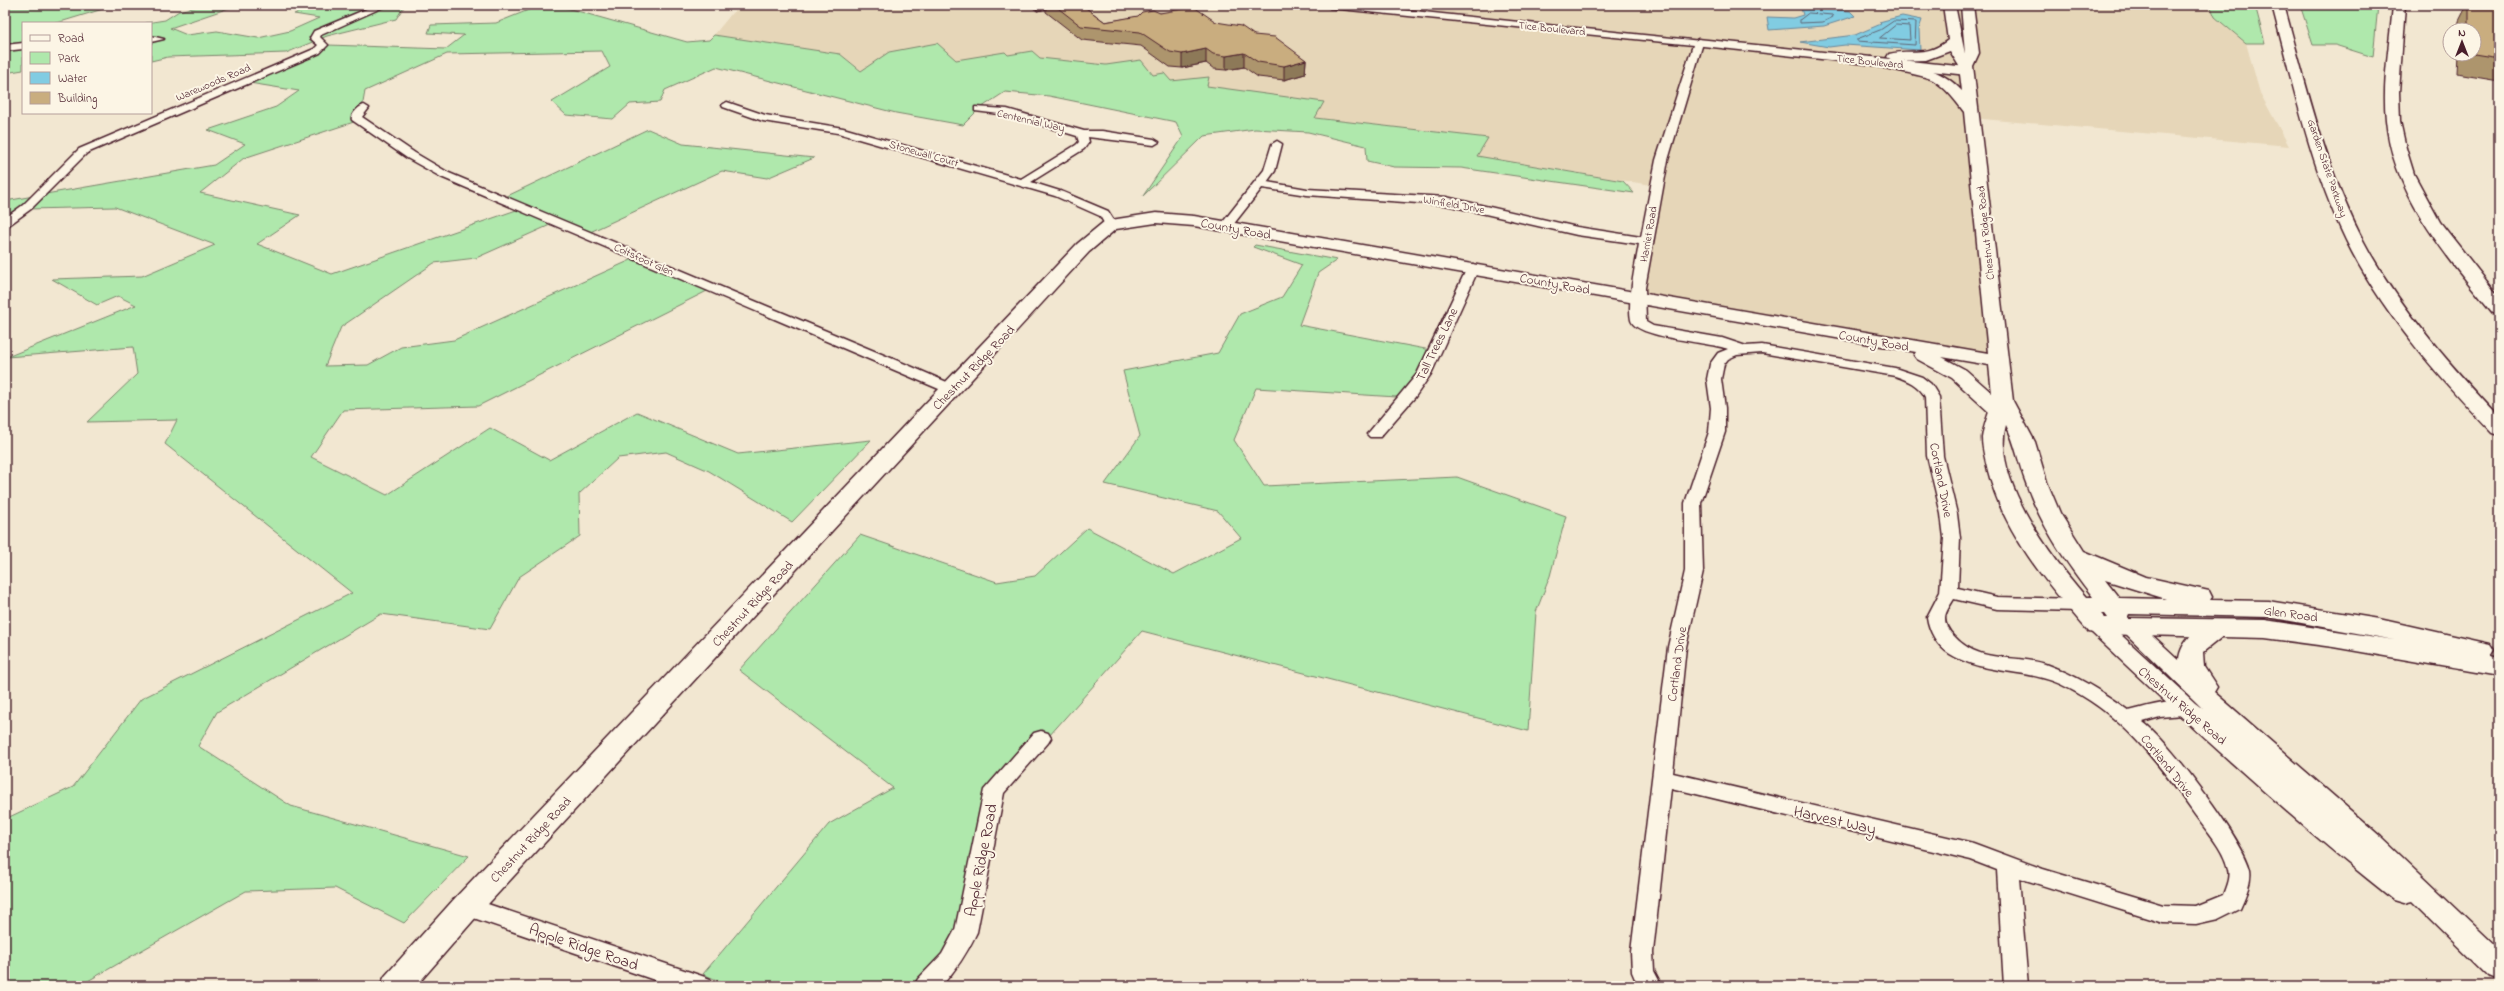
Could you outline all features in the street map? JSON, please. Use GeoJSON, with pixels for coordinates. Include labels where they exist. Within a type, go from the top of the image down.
{"type":"FeatureCollection","features":[{"type":"Feature","properties":{"kind":"main road","name":"Chestnut Ridge Road"},"geometry":{"type":"LineString","coordinates":[[1949,5],[1956,51],[1966,68],[1998,361],[2001,406],[1993,436],[1997,465],[2007,497],[2031,544],[2078,605],[2105,616]]}},
{"type":"Feature","properties":{"kind":"main road","name":"Chestnut Ridge Road"},"geometry":{"type":"LineString","coordinates":[[1966,68],[1972,53],[1967,5]]}},
{"type":"Feature","properties":{"kind":"main road","name":"Garden State Parkway"},"geometry":{"type":"LineString","coordinates":[[2278,5],[2336,198],[2362,254],[2408,323],[2438,362],[2499,429]]}},
{"type":"Feature","properties":{"kind":"main road"},"geometry":{"type":"LineString","coordinates":[[2399,5],[2393,121],[2404,163],[2428,215],[2447,244],[2499,309]]}},
{"type":"Feature","properties":{"kind":"main road"},"geometry":{"type":"LineString","coordinates":[[1873,59],[1931,56],[1941,52],[1954,42]]}},
{"type":"Feature","properties":{"kind":"main road"},"geometry":{"type":"LineString","coordinates":[[1873,59],[1937,77],[1948,84],[1971,111]]}},
{"type":"Feature","properties":{"kind":"main road","name":"County Road"},"geometry":{"type":"LineString","coordinates":[[1111,224],[1138,219],[1164,218],[1225,227],[1473,268],[1998,361]]}},
{"type":"Feature","properties":{"kind":"main road","name":"Chestnut Ridge Road"},"geometry":{"type":"LineString","coordinates":[[396,986],[467,906],[1083,248],[1111,224]]}},
{"type":"Feature","properties":{"kind":"main road"},"geometry":{"type":"LineString","coordinates":[[1905,345],[1959,374],[2001,406]]}},
{"type":"Feature","properties":{"kind":"main road","name":"Chestnut Ridge Road"},"geometry":{"type":"LineString","coordinates":[[2001,406],[2025,442],[2031,467],[2042,498],[2074,554],[2105,616]]}},
{"type":"Feature","properties":{"kind":"main road"},"geometry":{"type":"LineString","coordinates":[[2074,554],[2107,573],[2133,583],[2268,609]]}},
{"type":"Feature","properties":{"kind":"main road","name":"Glen Road"},"geometry":{"type":"LineString","coordinates":[[2105,616],[2268,609],[2411,634],[2499,656]]}},
{"type":"Feature","properties":{"kind":"main road","name":"Glen Road"},"geometry":{"type":"LineString","coordinates":[[2105,616],[2130,627],[2220,627],[2265,629],[2333,638],[2499,667]]}},
{"type":"Feature","properties":{"kind":"street","name":"Warewoods Road"},"geometry":{"type":"LineString","coordinates":[[5,224],[27,207],[83,151],[317,51],[324,45],[315,38],[317,33],[384,5]]}},
{"type":"Feature","properties":{"kind":"street","name":"Tice Boulevard"},"geometry":{"type":"LineString","coordinates":[[1330,5],[1774,52],[1873,59],[1966,68]]}},
{"type":"Feature","properties":{"kind":"street","name":"Harriet Road"},"geometry":{"type":"LineString","coordinates":[[1698,44],[1662,160],[1646,241],[1639,298],[1638,320],[1644,327],[1722,342],[1741,349]]}},
{"type":"Feature","properties":{"kind":"street"},"geometry":{"type":"LineString","coordinates":[[5,48],[22,46]]}},
{"type":"Feature","properties":{"kind":"street","name":"Stonewall Court"},"geometry":{"type":"LineString","coordinates":[[727,105],[763,118],[839,130],[1023,182],[1082,203],[1104,214],[1111,224]]}},
{"type":"Feature","properties":{"kind":"street","name":"Coltsfoot Glen"},"geometry":{"type":"LineString","coordinates":[[364,108],[356,118],[397,147],[444,175],[528,208],[701,284],[951,389]]}},
{"type":"Feature","properties":{"kind":"street","name":"Centennial Way"},"geometry":{"type":"LineString","coordinates":[[979,109],[1007,112],[1070,129],[1082,134],[1102,134],[1154,142]]}},
{"type":"Feature","properties":{"kind":"street","name":"Centennial Way"},"geometry":{"type":"LineString","coordinates":[[1023,182],[1080,147],[1084,142],[1082,134]]}},
{"type":"Feature","properties":{"kind":"street"},"geometry":{"type":"LineString","coordinates":[[1225,227],[1260,184],[1272,165],[1277,144]]}},
{"type":"Feature","properties":{"kind":"street","name":"Winfield Drive"},"geometry":{"type":"LineString","coordinates":[[1260,184],[1307,192],[1392,196],[1446,201],[1577,231],[1646,241]]}},
{"type":"Feature","properties":{"kind":"street","name":"Tall Trees Lane"},"geometry":{"type":"LineString","coordinates":[[1375,434],[1410,394],[1424,374],[1473,268]]}},
{"type":"Feature","properties":{"kind":"street","name":"Cortland Drive"},"geometry":{"type":"LineString","coordinates":[[1650,986],[1642,962],[1661,778],[1677,647],[1694,571],[1693,502],[1717,432],[1715,368],[1723,356],[1741,349],[1771,350],[1895,372],[1914,378],[1928,389],[1932,397],[1936,456],[1951,526],[1949,592],[1948,598],[1938,612],[1936,624],[1942,637],[1955,649],[1988,663],[2028,666],[2052,673],[2086,691],[2128,719],[2162,753],[2230,848],[2239,870],[2239,881],[2232,901],[2210,912],[2180,916],[2163,914],[2040,877],[2007,865]]}},
{"type":"Feature","properties":{"kind":"street"},"geometry":{"type":"LineString","coordinates":[[1949,592],[1997,603],[2078,605]]}},
{"type":"Feature","properties":{"kind":"street","name":"Chestnut Ridge Road"},"geometry":{"type":"LineString","coordinates":[[2105,616],[2187,709],[2347,848],[2472,944]]}},
{"type":"Feature","properties":{"kind":"street","name":"Chestnut Ridge Road"},"geometry":{"type":"LineString","coordinates":[[2130,627],[2234,723],[2372,845],[2472,944],[2499,968]]}},
{"type":"Feature","properties":{"kind":"street"},"geometry":{"type":"LineString","coordinates":[[2220,627],[2193,646],[2189,663],[2196,676],[2234,723]]}},
{"type":"Feature","properties":{"kind":"street"},"geometry":{"type":"LineString","coordinates":[[2128,719],[2160,710],[2187,709]]}},
{"type":"Feature","properties":{"kind":"street","name":"Apple Ridge Road"},"geometry":{"type":"LineString","coordinates":[[926,986],[950,961],[966,932],[994,790],[1041,738]]}},
{"type":"Feature","properties":{"kind":"street","name":"Harvest Way"},"geometry":{"type":"LineString","coordinates":[[1661,778],[1973,852],[2007,865]]}},
{"type":"Feature","properties":{"kind":"street"},"geometry":{"type":"LineString","coordinates":[[2007,865],[2016,986]]}},
{"type":"Feature","properties":{"kind":"street","name":"Apple Ridge Road"},"geometry":{"type":"LineString","coordinates":[[467,906],[702,986]]}},
{"type":"Feature","properties":{"kind":"shaded area"},"geometry":{"type":"Polygon","coordinates":[[[745,5],[2210,5],[2215,17],[2246,43],[2260,93],[2289,146],[1972,118],[1998,361],[1639,298],[1657,186],[1476,156],[1487,138],[1315,118],[1005,92],[979,109],[963,125],[894,96],[840,54],[714,35],[732,13],[745,5]]]}},
{"type":"Feature","properties":{"kind":"green space"},"geometry":{"type":"Polygon","coordinates":[[[58,5],[116,5],[60,22],[22,22],[22,70],[5,73],[5,7],[48,8],[58,5]]]}},
{"type":"Feature","properties":{"kind":"green space"},"geometry":{"type":"Polygon","coordinates":[[[202,5],[238,5],[170,28],[187,35],[217,31],[258,38],[290,31],[319,18],[294,14],[317,5],[405,5],[396,19],[327,36],[286,53],[168,57],[152,61],[152,22],[165,20],[179,11],[202,5]]]}},
{"type":"Feature","properties":{"kind":"green space"},"geometry":{"type":"Polygon","coordinates":[[[541,5],[556,5],[687,42],[709,40],[714,35],[840,54],[861,71],[889,52],[937,43],[956,60],[1005,52],[1008,55],[1032,51],[1040,58],[1106,65],[1141,60],[1153,75],[1164,73],[1171,81],[1209,77],[1207,86],[1324,102],[1315,118],[1488,138],[1477,156],[1623,181],[1634,193],[1461,168],[1394,167],[1367,161],[1366,146],[1308,132],[1255,129],[1204,136],[1143,196],[1183,137],[1176,122],[1049,96],[1005,92],[979,109],[963,125],[896,113],[716,67],[665,90],[660,102],[630,104],[613,119],[566,115],[552,102],[610,67],[602,51],[447,54],[365,91],[360,120],[244,158],[200,193],[300,215],[257,244],[332,274],[525,207],[503,198],[648,129],[683,144],[814,158],[767,178],[722,171],[588,233],[559,221],[476,258],[434,263],[341,327],[325,366],[368,365],[401,347],[454,340],[642,255],[713,288],[478,406],[343,410],[311,457],[387,495],[490,428],[549,460],[637,412],[738,454],[871,440],[792,522],[709,471],[666,452],[618,458],[579,494],[580,536],[519,577],[490,629],[381,614],[217,712],[198,746],[291,806],[469,856],[404,923],[335,888],[246,891],[79,986],[5,986],[5,819],[73,787],[141,699],[352,593],[165,444],[177,420],[87,422],[137,374],[133,347],[7,357],[136,305],[118,296],[97,305],[52,279],[142,276],[215,245],[115,207],[29,209],[5,222],[5,201],[214,165],[245,144],[208,130],[276,107],[299,91],[243,82],[328,45],[446,49],[464,35],[428,33],[431,25],[496,23],[541,5]]]}},
{"type":"Feature","properties":{"kind":"green space"},"geometry":{"type":"Polygon","coordinates":[[[2210,5],[2255,5],[2265,43],[2246,43],[2215,17],[2210,5]]]}},
{"type":"Feature","properties":{"kind":"green space"},"geometry":{"type":"Polygon","coordinates":[[[2300,5],[2378,5],[2373,57],[2335,45],[2313,45],[2300,5]]]}},
{"type":"Feature","properties":{"kind":"green space"},"geometry":{"type":"Polygon","coordinates":[[[1255,245],[1337,260],[1318,273],[1299,325],[1436,351],[1412,398],[1256,388],[1234,440],[1264,486],[1457,477],[1566,516],[1550,576],[1536,612],[1528,731],[1142,631],[987,806],[956,957],[914,986],[730,986],[703,974],[829,824],[893,788],[739,670],[860,535],[997,582],[1035,576],[1087,528],[1174,574],[1241,538],[1218,511],[1105,484],[1140,436],[1123,371],[1218,353],[1240,314],[1282,297],[1302,265],[1253,247],[1255,245]]]}},
{"type":"Feature","properties":{"kind":"water"},"geometry":{"type":"Polygon","coordinates":[[[1801,8],[1850,11],[1855,16],[1824,26],[1769,30],[1767,17],[1793,18],[1803,15],[1801,8]]]}},
{"type":"Feature","properties":{"kind":"water"},"geometry":{"type":"Polygon","coordinates":[[[1902,16],[1922,20],[1919,29],[1920,50],[1845,45],[1829,47],[1800,42],[1855,35],[1881,24],[1879,22],[1902,16]]]}},
{"type":"Feature","properties":{"kind":"building"},"geometry":{"type":"Polygon","coordinates":[[[1054,5],[1082,5],[1105,22],[1138,16],[1142,12],[1153,10],[1160,13],[1194,7],[1216,22],[1241,26],[1254,35],[1275,37],[1306,60],[1284,66],[1258,62],[1244,53],[1226,56],[1213,54],[1206,49],[1182,54],[1170,52],[1140,32],[1081,26],[1054,5]]]}},
{"type":"Feature","properties":{"kind":"building"},"geometry":{"type":"Polygon","coordinates":[[[2469,5],[2499,6],[2499,58],[2482,55],[2482,22],[2469,22],[2469,5]]]}}]}
